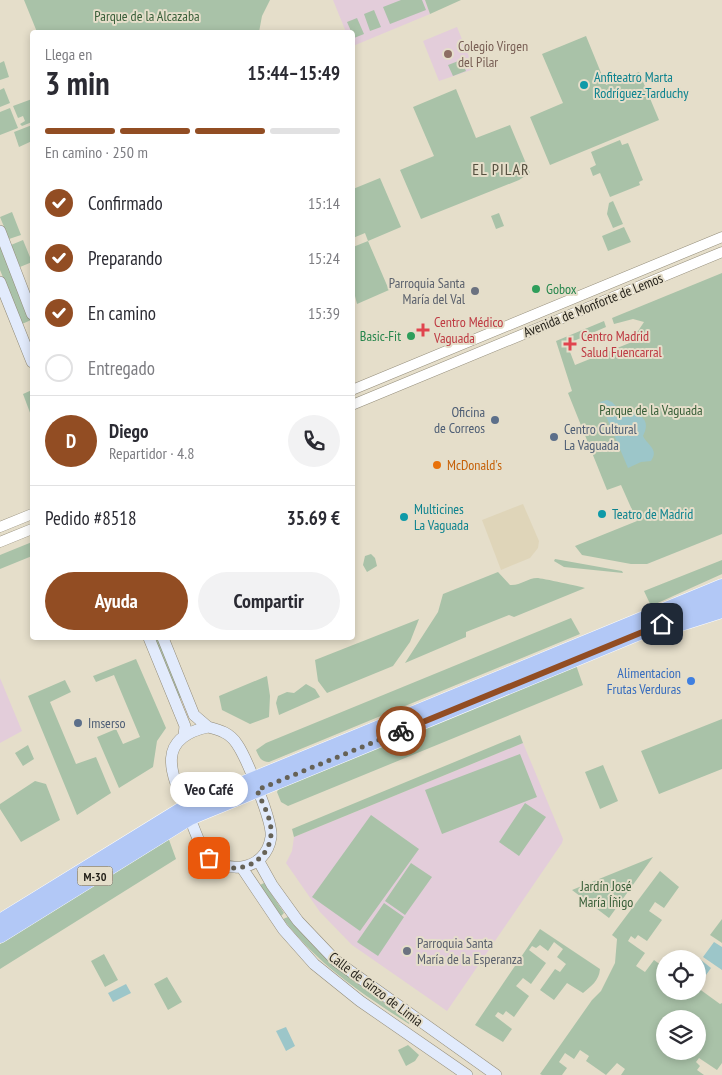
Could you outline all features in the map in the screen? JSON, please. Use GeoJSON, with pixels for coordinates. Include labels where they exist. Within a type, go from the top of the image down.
{"type":"FeatureCollection","features":[{"type":"Feature","properties":{"kind":"highway"},"geometry":{"type":"LineString","coordinates":[[658,611],[675,598],[722,576]]}},
{"type":"Feature","properties":{"kind":"highway","name":"M-30"},"geometry":{"type":"LineString","coordinates":[[0,936],[188,813],[658,611],[722,586]]}},
{"type":"Feature","properties":{"kind":"highway","name":"M-30"},"geometry":{"type":"LineString","coordinates":[[255,784],[653,628],[722,599]]}},
{"type":"Feature","properties":{"kind":"highway"},"geometry":{"type":"LineString","coordinates":[[653,628],[662,629],[681,625],[722,611]]}},
{"type":"Feature","properties":{"kind":"highway","name":"M-30"},"geometry":{"type":"LineString","coordinates":[[0,921],[166,817],[188,813]]}},
{"type":"Feature","properties":{"kind":"main road"},"geometry":{"type":"LineString","coordinates":[[0,231],[30,309]]}},
{"type":"Feature","properties":{"kind":"main road"},"geometry":{"type":"LineString","coordinates":[[0,282],[30,357]]}},
{"type":"Feature","properties":{"kind":"main road"},"geometry":{"type":"LineString","coordinates":[[150,640],[185,726],[184,736]]}},
{"type":"Feature","properties":{"kind":"main road"},"geometry":{"type":"LineString","coordinates":[[164,640],[194,715],[208,727],[224,731],[237,743],[255,784],[271,830],[269,846],[258,860],[242,868],[224,866],[209,858],[202,847],[172,772],[170,761],[175,746],[184,736],[208,727]]}},
{"type":"Feature","properties":{"kind":"main road","name":"Calle de Ginzo de Limia"},"geometry":{"type":"LineString","coordinates":[[258,860],[272,885],[298,921],[336,961],[496,1075]]}},
{"type":"Feature","properties":{"kind":"main road","name":"Calle de Ginzo de Limia"},"geometry":{"type":"LineString","coordinates":[[242,868],[283,929],[314,964],[360,1001],[467,1075]]}},
{"type":"Feature","properties":{"kind":"street","name":"Avenida de Monforte de Lemos"},"geometry":{"type":"LineString","coordinates":[[355,389],[722,237]]}},
{"type":"Feature","properties":{"kind":"street","name":"Avenida de Monforte de Lemos"},"geometry":{"type":"LineString","coordinates":[[355,404],[722,252]]}},
{"type":"Feature","properties":{"kind":"street"},"geometry":{"type":"LineString","coordinates":[[0,527],[30,515]]}},
{"type":"Feature","properties":{"kind":"street"},"geometry":{"type":"LineString","coordinates":[[0,542],[30,529]]}},
{"type":"Feature","properties":{"kind":"shaded area"},"geometry":{"type":"Polygon","coordinates":[[[333,0],[425,0],[430,14],[355,45],[355,30],[345,30],[333,0]]]}},
{"type":"Feature","properties":{"kind":"shaded area","name":"Colegio Virgen del Pilar"},"geometry":{"type":"Polygon","coordinates":[[[457,27],[474,69],[439,81],[423,41],[457,27]]]}},
{"type":"Feature","properties":{"kind":"shaded area"},"geometry":{"type":"Polygon","coordinates":[[[523,504],[539,541],[538,548],[530,558],[501,570],[482,520],[523,504]]]}},
{"type":"Feature","properties":{"kind":"shaded area"},"geometry":{"type":"Polygon","coordinates":[[[0,678],[22,731],[0,743],[0,678]]]}},
{"type":"Feature","properties":{"kind":"shaded area"},"geometry":{"type":"Polygon","coordinates":[[[523,743],[563,839],[562,843],[447,1011],[352,945],[320,912],[286,863],[292,851],[294,837],[523,743]]]}},
{"type":"Feature","properties":{"kind":"green space","name":"Parque de la Alcazaba"},"geometry":{"type":"Polygon","coordinates":[[[24,0],[270,0],[262,16],[259,30],[36,30],[24,0]]]}},
{"type":"Feature","properties":{"kind":"green space"},"geometry":{"type":"Polygon","coordinates":[[[401,0],[422,0],[426,10],[390,24],[383,7],[401,0]]]}},
{"type":"Feature","properties":{"kind":"green space"},"geometry":{"type":"Polygon","coordinates":[[[425,0],[461,0],[430,14],[425,0]]]}},
{"type":"Feature","properties":{"kind":"green space"},"geometry":{"type":"Polygon","coordinates":[[[374,10],[381,27],[370,31],[364,14],[374,10]]]}},
{"type":"Feature","properties":{"kind":"green space"},"geometry":{"type":"Polygon","coordinates":[[[357,18],[364,34],[355,38],[355,30],[350,30],[347,22],[357,18]]]}},
{"type":"Feature","properties":{"kind":"green space"},"geometry":{"type":"Polygon","coordinates":[[[586,36],[606,85],[639,72],[659,120],[550,165],[530,117],[563,103],[542,54],[586,36]]]}},
{"type":"Feature","properties":{"kind":"green space"},"geometry":{"type":"Polygon","coordinates":[[[461,60],[466,71],[453,76],[448,65],[461,60]]]}},
{"type":"Feature","properties":{"kind":"green space"},"geometry":{"type":"Polygon","coordinates":[[[4,61],[9,77],[0,80],[0,63],[4,61]]]}},
{"type":"Feature","properties":{"kind":"green space"},"geometry":{"type":"Polygon","coordinates":[[[4,88],[10,103],[0,107],[0,90],[4,88]]]}},
{"type":"Feature","properties":{"kind":"green space"},"geometry":{"type":"Polygon","coordinates":[[[456,89],[476,138],[510,125],[530,173],[519,180],[421,219],[400,170],[434,156],[413,107],[456,89]]]}},
{"type":"Feature","properties":{"kind":"green space"},"geometry":{"type":"Polygon","coordinates":[[[30,100],[30,123],[22,126],[20,124],[25,121],[23,116],[18,118],[13,106],[30,100]]]}},
{"type":"Feature","properties":{"kind":"green space"},"geometry":{"type":"Polygon","coordinates":[[[10,108],[18,128],[0,135],[0,112],[10,108]]]}},
{"type":"Feature","properties":{"kind":"green space"},"geometry":{"type":"Polygon","coordinates":[[[30,126],[30,142],[19,147],[14,132],[30,126]]]}},
{"type":"Feature","properties":{"kind":"green space"},"geometry":{"type":"Polygon","coordinates":[[[620,140],[622,145],[628,143],[643,180],[639,182],[640,185],[610,197],[600,173],[593,176],[590,168],[596,165],[591,152],[620,140]]]}},
{"type":"Feature","properties":{"kind":"green space"},"geometry":{"type":"Polygon","coordinates":[[[380,178],[401,227],[368,241],[365,233],[355,237],[355,188],[380,178]]]}},
{"type":"Feature","properties":{"kind":"green space"},"geometry":{"type":"Polygon","coordinates":[[[613,201],[623,224],[613,228],[607,214],[609,203],[613,201]]]}},
{"type":"Feature","properties":{"kind":"green space"},"geometry":{"type":"Polygon","coordinates":[[[12,212],[21,235],[9,239],[0,217],[12,212]]]}},
{"type":"Feature","properties":{"kind":"green space"},"geometry":{"type":"Polygon","coordinates":[[[499,213],[504,226],[496,229],[491,216],[499,213]]]}},
{"type":"Feature","properties":{"kind":"green space"},"geometry":{"type":"Polygon","coordinates":[[[624,227],[631,242],[608,251],[602,236],[624,227]]]}},
{"type":"Feature","properties":{"kind":"green space"},"geometry":{"type":"Polygon","coordinates":[[[23,240],[30,257],[30,263],[20,267],[11,245],[23,240]]]}},
{"type":"Feature","properties":{"kind":"green space"},"geometry":{"type":"Polygon","coordinates":[[[368,241],[389,290],[357,304],[355,296],[355,246],[368,241]]]}},
{"type":"Feature","properties":{"kind":"green space"},"geometry":{"type":"Polygon","coordinates":[[[0,243],[30,320],[22,324],[0,270],[0,243]]]}},
{"type":"Feature","properties":{"kind":"green space","name":"Parque de la Vaguada"},"geometry":{"type":"Polygon","coordinates":[[[722,273],[722,534],[647,564],[631,564],[582,555],[575,546],[637,521],[621,485],[607,490],[568,393],[572,391],[556,341],[604,321],[606,327],[567,344],[575,365],[632,342],[630,336],[638,331],[644,322],[633,319],[614,324],[612,318],[722,273]]]}},
{"type":"Feature","properties":{"kind":"green space"},"geometry":{"type":"Polygon","coordinates":[[[30,391],[30,413],[23,394],[30,391]]]}},
{"type":"Feature","properties":{"kind":"green space"},"geometry":{"type":"Polygon","coordinates":[[[30,543],[30,557],[0,569],[0,555],[30,543]]]}},
{"type":"Feature","properties":{"kind":"green space"},"geometry":{"type":"Polygon","coordinates":[[[371,554],[375,558],[377,566],[367,572],[363,565],[365,556],[371,554]]]}},
{"type":"Feature","properties":{"kind":"green space"},"geometry":{"type":"Polygon","coordinates":[[[555,559],[622,571],[623,573],[564,567],[554,561],[555,559]]]}},
{"type":"Feature","properties":{"kind":"green space"},"geometry":{"type":"Polygon","coordinates":[[[722,560],[722,574],[651,606],[644,591],[722,560]]]}},
{"type":"Feature","properties":{"kind":"green space"},"geometry":{"type":"Polygon","coordinates":[[[498,572],[510,585],[537,578],[585,588],[514,617],[509,615],[466,632],[466,637],[405,663],[438,612],[443,594],[498,572]]]}},
{"type":"Feature","properties":{"kind":"green space"},"geometry":{"type":"Polygon","coordinates":[[[571,618],[580,634],[269,762],[259,757],[256,750],[266,743],[571,618]]]}},
{"type":"Feature","properties":{"kind":"green space"},"geometry":{"type":"Polygon","coordinates":[[[419,619],[410,642],[393,666],[327,693],[318,681],[315,660],[419,619]]]}},
{"type":"Feature","properties":{"kind":"green space"},"geometry":{"type":"Polygon","coordinates":[[[155,640],[159,640],[182,697],[179,699],[155,640]]]}},
{"type":"Feature","properties":{"kind":"green space"},"geometry":{"type":"Polygon","coordinates":[[[136,659],[166,728],[157,741],[153,767],[119,788],[97,737],[116,729],[123,744],[140,737],[114,675],[96,682],[93,676],[136,659]]]}},
{"type":"Feature","properties":{"kind":"green space"},"geometry":{"type":"Polygon","coordinates":[[[576,665],[583,685],[288,806],[281,802],[277,792],[279,788],[576,665]]]}},
{"type":"Feature","properties":{"kind":"green space"},"geometry":{"type":"Polygon","coordinates":[[[267,676],[270,696],[269,717],[250,724],[222,710],[219,696],[267,676]]]}},
{"type":"Feature","properties":{"kind":"green space"},"geometry":{"type":"Polygon","coordinates":[[[65,680],[71,692],[50,702],[76,764],[96,757],[111,793],[77,815],[28,696],[65,680]]]}},
{"type":"Feature","properties":{"kind":"green space"},"geometry":{"type":"Polygon","coordinates":[[[306,684],[315,689],[320,697],[279,715],[276,703],[278,696],[287,692],[294,693],[306,684]]]}},
{"type":"Feature","properties":{"kind":"green space"},"geometry":{"type":"Polygon","coordinates":[[[722,719],[722,769],[659,794],[641,751],[722,719]]]}},
{"type":"Feature","properties":{"kind":"green space"},"geometry":{"type":"Polygon","coordinates":[[[520,735],[523,743],[294,837],[292,829],[520,735]]]}},
{"type":"Feature","properties":{"kind":"green space"},"geometry":{"type":"Polygon","coordinates":[[[28,745],[34,759],[23,766],[15,753],[28,745]]]}},
{"type":"Feature","properties":{"kind":"green space"},"geometry":{"type":"Polygon","coordinates":[[[520,754],[537,797],[442,834],[425,790],[520,754]]]}},
{"type":"Feature","properties":{"kind":"green space"},"geometry":{"type":"Polygon","coordinates":[[[603,765],[618,801],[600,809],[585,772],[603,765]]]}},
{"type":"Feature","properties":{"kind":"green space"},"geometry":{"type":"Polygon","coordinates":[[[35,781],[46,784],[60,820],[21,842],[0,809],[0,804],[35,781]]]}},
{"type":"Feature","properties":{"kind":"green space"},"geometry":{"type":"Polygon","coordinates":[[[525,803],[546,817],[519,856],[499,842],[525,803]]]}},
{"type":"Feature","properties":{"kind":"green space"},"geometry":{"type":"Polygon","coordinates":[[[371,815],[419,849],[360,931],[312,897],[371,815]]]}},
{"type":"Feature","properties":{"kind":"green space"},"geometry":{"type":"Polygon","coordinates":[[[168,837],[176,859],[0,969],[0,944],[168,837]]]}},
{"type":"Feature","properties":{"kind":"green space","name":"Jardín José María Íñigo"},"geometry":{"type":"Polygon","coordinates":[[[653,857],[609,918],[572,890],[653,857]]]}},
{"type":"Feature","properties":{"kind":"green space"},"geometry":{"type":"Polygon","coordinates":[[[411,863],[432,877],[405,915],[385,901],[411,863]]]}},
{"type":"Feature","properties":{"kind":"green space"},"geometry":{"type":"Polygon","coordinates":[[[660,871],[679,887],[664,908],[655,902],[649,911],[662,920],[647,941],[638,935],[635,939],[631,936],[628,941],[645,953],[636,966],[645,972],[654,960],[656,961],[656,1000],[706,1000],[706,994],[720,1004],[722,1003],[722,1063],[717,1070],[702,1060],[706,1060],[706,1010],[656,1010],[656,1060],[698,1060],[696,1062],[700,1066],[697,1070],[704,1075],[621,1075],[625,1069],[617,1063],[606,1075],[586,1061],[589,1056],[580,1050],[574,1059],[565,1053],[559,1062],[567,1068],[562,1075],[540,1074],[592,1000],[601,991],[615,963],[617,939],[612,935],[660,871]]]}},
{"type":"Feature","properties":{"kind":"green space"},"geometry":{"type":"Polygon","coordinates":[[[264,883],[284,913],[281,916],[260,885],[264,883]]]}},
{"type":"Feature","properties":{"kind":"green space"},"geometry":{"type":"Polygon","coordinates":[[[384,903],[404,917],[378,956],[357,942],[384,903]]]}},
{"type":"Feature","properties":{"kind":"green space"},"geometry":{"type":"Polygon","coordinates":[[[288,917],[330,961],[360,986],[411,1021],[409,1024],[357,989],[326,965],[283,919],[288,917]]]}},
{"type":"Feature","properties":{"kind":"green space"},"geometry":{"type":"Polygon","coordinates":[[[722,919],[722,943],[710,935],[722,919]]]}},
{"type":"Feature","properties":{"kind":"green space"},"geometry":{"type":"Polygon","coordinates":[[[540,929],[600,969],[598,977],[583,993],[567,983],[554,1000],[540,990],[555,969],[560,972],[566,964],[557,957],[563,949],[554,942],[548,951],[540,945],[536,948],[532,946],[529,950],[546,963],[531,984],[523,978],[516,986],[529,996],[514,1017],[506,1011],[503,1015],[498,1012],[495,1016],[512,1029],[503,1042],[475,1025],[540,929]]]}},
{"type":"Feature","properties":{"kind":"green space"},"geometry":{"type":"Polygon","coordinates":[[[104,954],[118,980],[105,987],[91,961],[104,954]]]}},
{"type":"Feature","properties":{"kind":"green space"},"geometry":{"type":"Polygon","coordinates":[[[167,977],[182,1002],[168,1010],[154,984],[167,977]]]}},
{"type":"Feature","properties":{"kind":"green space"},"geometry":{"type":"Polygon","coordinates":[[[408,1045],[419,1055],[415,1061],[406,1066],[398,1050],[408,1045]]]}},
{"type":"Feature","properties":{"kind":"water"},"geometry":{"type":"Polygon","coordinates":[[[607,400],[612,402],[623,413],[634,413],[645,421],[646,425],[643,436],[654,453],[651,461],[641,462],[628,468],[600,402],[607,400]]]}},
{"type":"Feature","properties":{"kind":"water"},"geometry":{"type":"Polygon","coordinates":[[[714,942],[722,947],[722,970],[706,959],[706,953],[714,942]]]}},
{"type":"Feature","properties":{"kind":"water"},"geometry":{"type":"Polygon","coordinates":[[[706,964],[711,968],[706,975],[706,964]]]}},
{"type":"Feature","properties":{"kind":"water"},"geometry":{"type":"Polygon","coordinates":[[[126,984],[131,993],[113,1002],[108,993],[126,984]]]}},
{"type":"Feature","properties":{"kind":"water"},"geometry":{"type":"Polygon","coordinates":[[[286,1027],[295,1046],[286,1051],[276,1031],[286,1027]]]}},
{"type":"Feature","properties":{"kind":"way so far"},"geometry":{"type":"LineString","coordinates":[[209,858],[224,866],[242,868],[258,860],[264,854],[269,846],[271,830],[257,790],[401,731]]}},
{"type":"Feature","properties":{"kind":"place","name":"Colegio Virgen del Pilar"},"geometry":{"type":"Point","coordinates":[448,54]}},
{"type":"Feature","properties":{"kind":"place","name":"Anfiteatro Marta Rodríguez-Tarduchy"},"geometry":{"type":"Point","coordinates":[584,85]}},
{"type":"Feature","properties":{"kind":"place","name":"Gobox"},"geometry":{"type":"Point","coordinates":[536,289]}},
{"type":"Feature","properties":{"kind":"place","name":"Parroquia Santa María del Val"},"geometry":{"type":"Point","coordinates":[475,291]}},
{"type":"Feature","properties":{"kind":"place","name":"Centro Médico Vaguada"},"geometry":{"type":"Point","coordinates":[423,330]}},
{"type":"Feature","properties":{"kind":"place","name":"Basic-Fit"},"geometry":{"type":"Point","coordinates":[411,336]}},
{"type":"Feature","properties":{"kind":"place","name":"Centro Madrid Salud Fuencarral"},"geometry":{"type":"Point","coordinates":[570,344]}},
{"type":"Feature","properties":{"kind":"place","name":"Oficina de Correos"},"geometry":{"type":"Point","coordinates":[495,420]}},
{"type":"Feature","properties":{"kind":"place","name":"Centro Cultural La Vaguada"},"geometry":{"type":"Point","coordinates":[554,437]}},
{"type":"Feature","properties":{"kind":"place","name":"McDonald's"},"geometry":{"type":"Point","coordinates":[437,465]}},
{"type":"Feature","properties":{"kind":"place","name":"Teatro de Madrid"},"geometry":{"type":"Point","coordinates":[602,514]}},
{"type":"Feature","properties":{"kind":"place","name":"Multicines La Vaguada"},"geometry":{"type":"Point","coordinates":[404,517]}},
{"type":"Feature","properties":{"kind":"place","name":"Alimentacion Frutas Verduras"},"geometry":{"type":"Point","coordinates":[691,681]}},
{"type":"Feature","properties":{"kind":"place","name":"Imserso"},"geometry":{"type":"Point","coordinates":[78,723]}},
{"type":"Feature","properties":{"kind":"place","name":"Veo Café"},"geometry":{"type":"Point","coordinates":[209,858]}},
{"type":"Feature","properties":{"kind":"place","name":"Parroquia Santa María de la Esperanza"},"geometry":{"type":"Point","coordinates":[407,951]}},
{"type":"Feature","properties":{"kind":"district","name":"EL PILAR"},"geometry":{"type":"Point","coordinates":[501,169]}},
{"type":"Feature","properties":{"kind":"route"},"geometry":{"type":"LineString","coordinates":[[401,731],[572,659],[662,624]]}}]}
